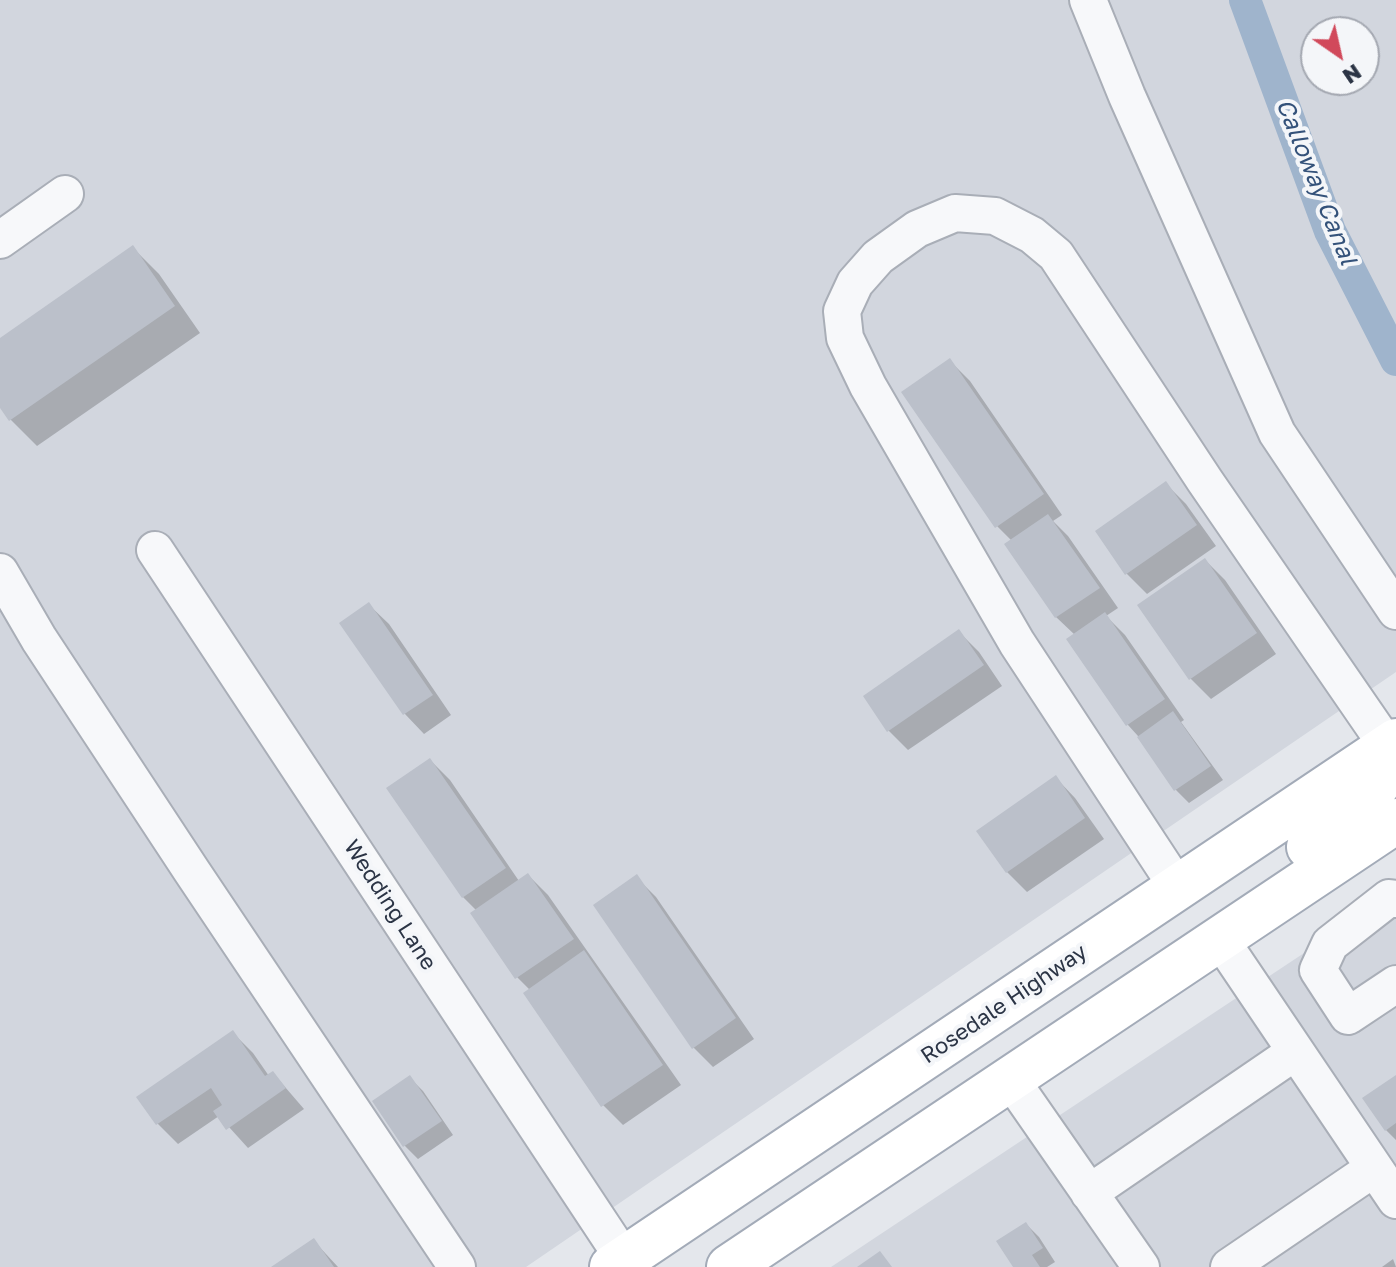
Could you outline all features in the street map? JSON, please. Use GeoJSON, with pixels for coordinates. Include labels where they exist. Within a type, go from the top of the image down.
{"type":"FeatureCollection","features":[{"type":"Feature","properties":{"kind":"main road","name":"Rosedale Highway"},"geometry":{"type":"LineString","coordinates":[[618,1263],[1392,744]]}},
{"type":"Feature","properties":{"kind":"main road"},"geometry":{"type":"LineString","coordinates":[[1108,1015],[1144,957],[1343,824],[1363,805],[1378,784],[1392,744]]}},
{"type":"Feature","properties":{"kind":"main road"},"geometry":{"type":"LineString","coordinates":[[729,1267],[1396,821]]}},
{"type":"Feature","properties":{"kind":"street"},"geometry":{"type":"LineString","coordinates":[[1088,0],[1127,96],[1277,433],[1396,611]]}},
{"type":"Feature","properties":{"kind":"street"},"geometry":{"type":"LineString","coordinates":[[0,240],[65,194]]}},
{"type":"Feature","properties":{"kind":"street"},"geometry":{"type":"LineString","coordinates":[[1178,888],[1017,643],[868,386],[845,338],[842,311],[855,283],[878,257],[917,229],[955,213],[995,216],[1032,235],[1056,255],[1205,481],[1392,744]]}},
{"type":"Feature","properties":{"kind":"street","name":"Wedding Lane"},"geometry":{"type":"LineString","coordinates":[[155,550],[618,1263]]}},
{"type":"Feature","properties":{"kind":"street"},"geometry":{"type":"LineString","coordinates":[[0,572],[39,639],[457,1267]]}},
{"type":"Feature","properties":{"kind":"street"},"geometry":{"type":"LineString","coordinates":[[1396,899],[1389,898],[1330,944],[1318,970],[1348,1016],[1396,984]]}},
{"type":"Feature","properties":{"kind":"street"},"geometry":{"type":"LineString","coordinates":[[1220,939],[1396,1200]]}},
{"type":"Feature","properties":{"kind":"street"},"geometry":{"type":"LineString","coordinates":[[1089,1193],[1295,1052]]}},
{"type":"Feature","properties":{"kind":"street"},"geometry":{"type":"LineString","coordinates":[[1011,1080],[1141,1267]]}},
{"type":"Feature","properties":{"kind":"street"},"geometry":{"type":"LineString","coordinates":[[1229,1267],[1373,1169]]}},
{"type":"Feature","properties":{"kind":"shaded area"},"geometry":{"type":"Polygon","coordinates":[[[0,0],[1396,0],[1396,672],[526,1267],[0,1267],[0,0]]]}},
{"type":"Feature","properties":{"kind":"shaded area"},"geometry":{"type":"Polygon","coordinates":[[[1396,892],[1396,1267],[831,1267],[1396,892]]]}},
{"type":"Feature","properties":{"kind":"building"},"geometry":{"type":"Polygon","coordinates":[[[133,245],[175,306],[9,421],[0,408],[0,338],[133,245]]]}},
{"type":"Feature","properties":{"kind":"building"},"geometry":{"type":"Polygon","coordinates":[[[950,358],[1044,494],[995,528],[901,392],[950,358]]]}},
{"type":"Feature","properties":{"kind":"building"},"geometry":{"type":"Polygon","coordinates":[[[1166,481],[1197,525],[1125,575],[1095,531],[1166,481]]]}},
{"type":"Feature","properties":{"kind":"building"},"geometry":{"type":"Polygon","coordinates":[[[1048,514],[1100,588],[1055,618],[1004,544],[1048,514]]]}},
{"type":"Feature","properties":{"kind":"building"},"geometry":{"type":"Polygon","coordinates":[[[1205,558],[1257,633],[1189,680],[1137,605],[1205,558]]]}},
{"type":"Feature","properties":{"kind":"building"},"geometry":{"type":"Polygon","coordinates":[[[369,602],[433,695],[403,715],[339,623],[369,602]]]}},
{"type":"Feature","properties":{"kind":"building"},"geometry":{"type":"Polygon","coordinates":[[[1105,612],[1165,699],[1126,726],[1066,639],[1105,612]]]}},
{"type":"Feature","properties":{"kind":"building"},"geometry":{"type":"Polygon","coordinates":[[[959,629],[984,665],[887,732],[863,696],[959,629]]]}},
{"type":"Feature","properties":{"kind":"building"},"geometry":{"type":"Polygon","coordinates":[[[1173,711],[1211,766],[1174,791],[1137,737],[1173,711]]]}},
{"type":"Feature","properties":{"kind":"building"},"geometry":{"type":"Polygon","coordinates":[[[430,758],[506,868],[462,898],[386,788],[430,758]]]}},
{"type":"Feature","properties":{"kind":"building"},"geometry":{"type":"Polygon","coordinates":[[[1056,775],[1085,818],[1006,873],[976,831],[1056,775]]]}},
{"type":"Feature","properties":{"kind":"building"},"geometry":{"type":"Polygon","coordinates":[[[528,873],[574,939],[515,979],[470,913],[528,873]]]}},
{"type":"Feature","properties":{"kind":"building"},"geometry":{"type":"Polygon","coordinates":[[[637,874],[736,1018],[692,1049],[593,905],[637,874]]]}},
{"type":"Feature","properties":{"kind":"building"},"geometry":{"type":"Polygon","coordinates":[[[584,950],[663,1065],[601,1107],[523,993],[584,950]]]}},
{"type":"Feature","properties":{"kind":"building"},"geometry":{"type":"Polygon","coordinates":[[[233,1030],[265,1076],[273,1071],[286,1088],[226,1130],[213,1111],[222,1105],[211,1088],[156,1125],[136,1097],[233,1030]]]}},
{"type":"Feature","properties":{"kind":"building"},"geometry":{"type":"Polygon","coordinates":[[[410,1075],[442,1121],[403,1147],[372,1101],[410,1075]]]}},
{"type":"Feature","properties":{"kind":"building"},"geometry":{"type":"Polygon","coordinates":[[[1396,1075],[1396,1123],[1385,1131],[1362,1098],[1396,1075]]]}},
{"type":"Feature","properties":{"kind":"building"},"geometry":{"type":"Polygon","coordinates":[[[1026,1222],[1043,1248],[1032,1255],[1040,1267],[1013,1267],[996,1241],[1026,1222]]]}},
{"type":"Feature","properties":{"kind":"building"},"geometry":{"type":"Polygon","coordinates":[[[314,1238],[334,1267],[271,1267],[314,1238]]]}},
{"type":"Feature","properties":{"kind":"building"},"geometry":{"type":"Polygon","coordinates":[[[880,1251],[892,1267],[857,1267],[880,1251]]]}},
{"type":"Feature","properties":{"kind":"waterway","name":"Calloway Canal"},"geometry":{"type":"LineString","coordinates":[[1245,0],[1330,231],[1396,360]]}}]}
